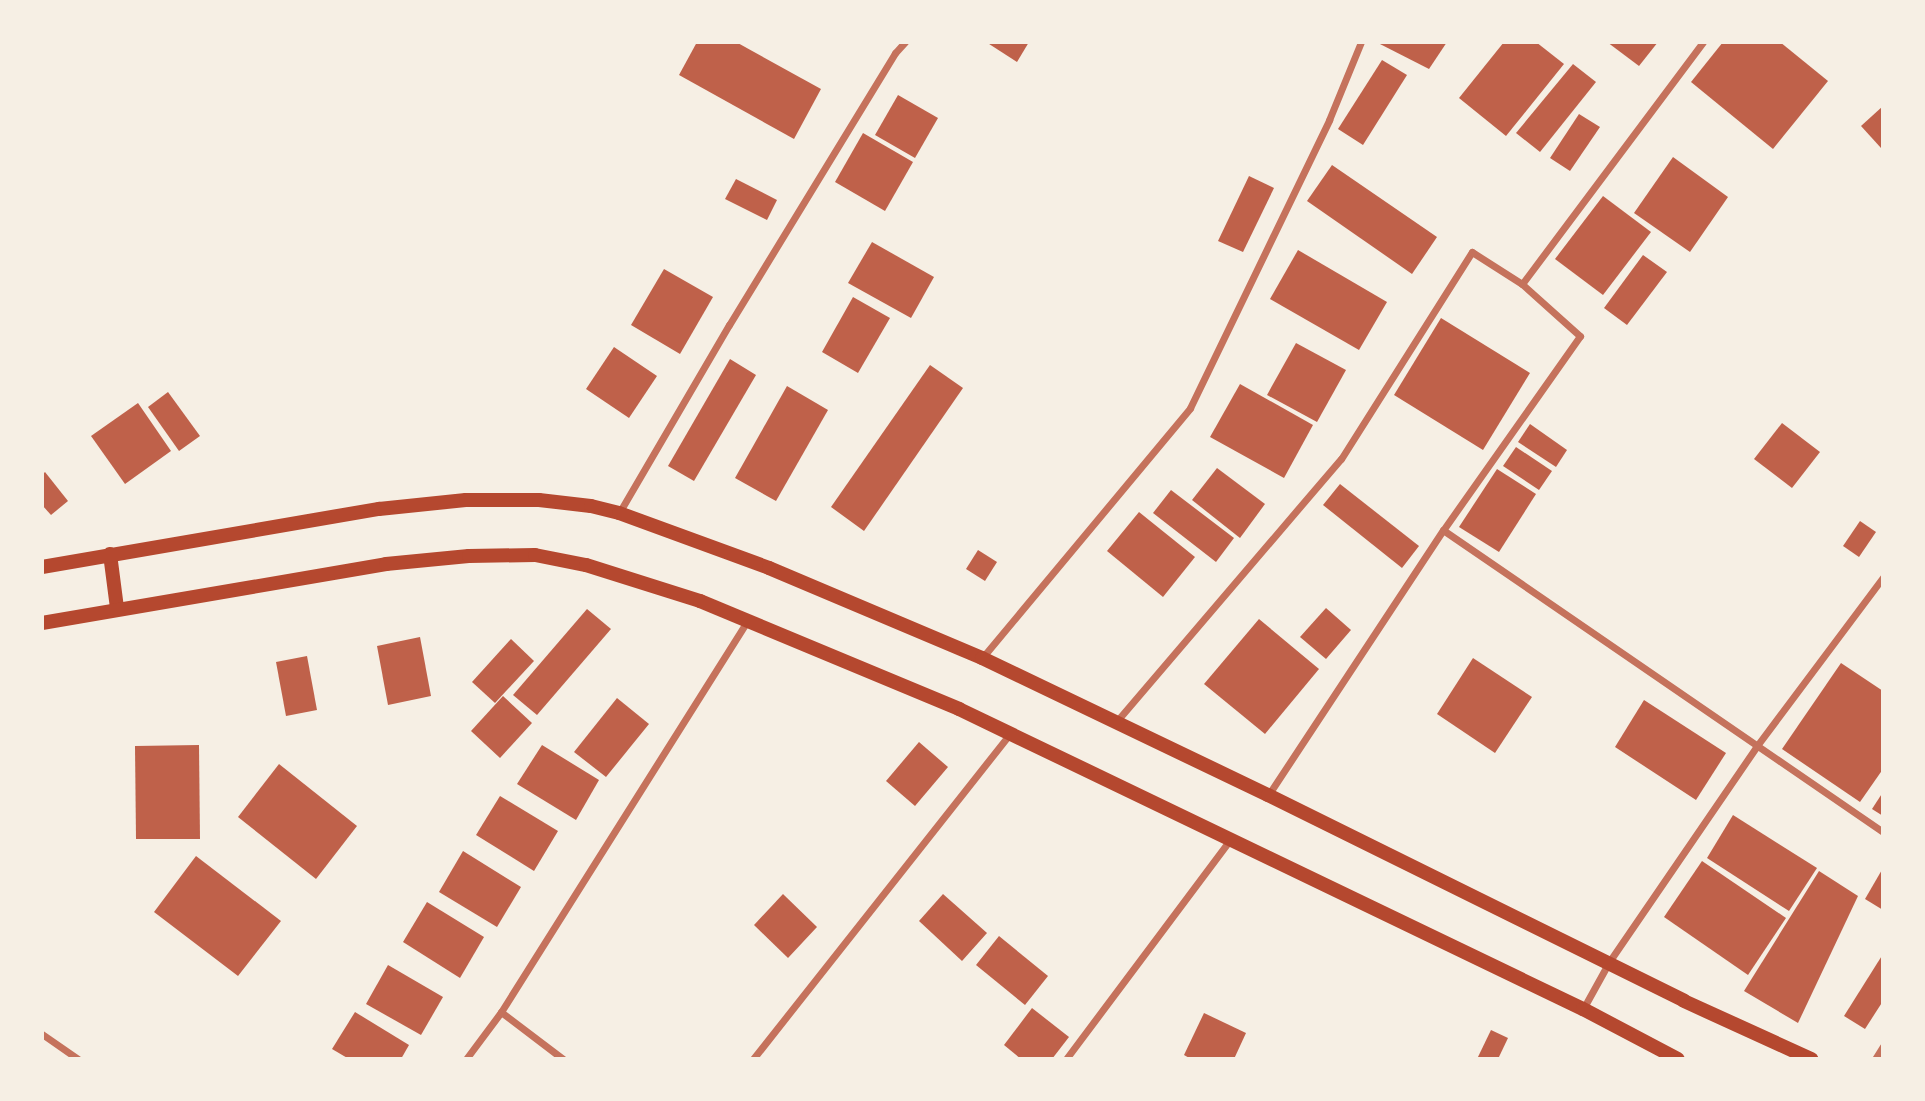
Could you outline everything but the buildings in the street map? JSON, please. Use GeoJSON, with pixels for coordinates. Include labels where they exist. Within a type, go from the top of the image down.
{"type":"FeatureCollection","features":[{"type":"Feature","properties":{"kind":"main road"},"geometry":{"type":"LineString","coordinates":[[42,567],[379,509],[466,500],[539,499],[619,513],[769,568],[982,658],[1811,1059]]}},
{"type":"Feature","properties":{"kind":"main road"},"geometry":{"type":"LineString","coordinates":[[110,554],[117,608]]}},
{"type":"Feature","properties":{"kind":"main road"},"geometry":{"type":"LineString","coordinates":[[42,623],[117,608],[386,564],[469,556],[535,555],[654,584],[748,620],[1010,733],[1583,1009],[1657,1055],[1678,1059]]}},
{"type":"Feature","properties":{"kind":"street"},"geometry":{"type":"LineString","coordinates":[[619,513],[758,277],[895,53],[905,42]]}},
{"type":"Feature","properties":{"kind":"street"},"geometry":{"type":"LineString","coordinates":[[982,658],[1190,408],[1329,120],[1362,42]]}},
{"type":"Feature","properties":{"kind":"street"},"geometry":{"type":"LineString","coordinates":[[1522,284],[1703,42]]}},
{"type":"Feature","properties":{"kind":"street"},"geometry":{"type":"LineString","coordinates":[[1116,722],[1341,459],[1472,252],[1522,284],[1580,336],[1443,530],[1268,795]]}},
{"type":"Feature","properties":{"kind":"street"},"geometry":{"type":"LineString","coordinates":[[1443,530],[1883,832]]}},
{"type":"Feature","properties":{"kind":"street"},"geometry":{"type":"LineString","coordinates":[[1583,1009],[1609,962],[1756,747],[1883,577]]}},
{"type":"Feature","properties":{"kind":"street"},"geometry":{"type":"LineString","coordinates":[[1874,589],[1883,596]]}},
{"type":"Feature","properties":{"kind":"street"},"geometry":{"type":"LineString","coordinates":[[466,1059],[501,1012],[748,620]]}},
{"type":"Feature","properties":{"kind":"street"},"geometry":{"type":"LineString","coordinates":[[753,1059],[1010,733]]}},
{"type":"Feature","properties":{"kind":"street"},"geometry":{"type":"LineString","coordinates":[[1066,1059],[1230,840]]}},
{"type":"Feature","properties":{"kind":"street"},"geometry":{"type":"LineString","coordinates":[[501,1012],[563,1059]]}},
{"type":"Feature","properties":{"kind":"street"},"geometry":{"type":"LineString","coordinates":[[42,1034],[78,1059]]}},
{"type":"Feature","properties":{"kind":"street"},"geometry":{"type":"LineString","coordinates":[[1875,1059],[1883,1046]]}}]}
